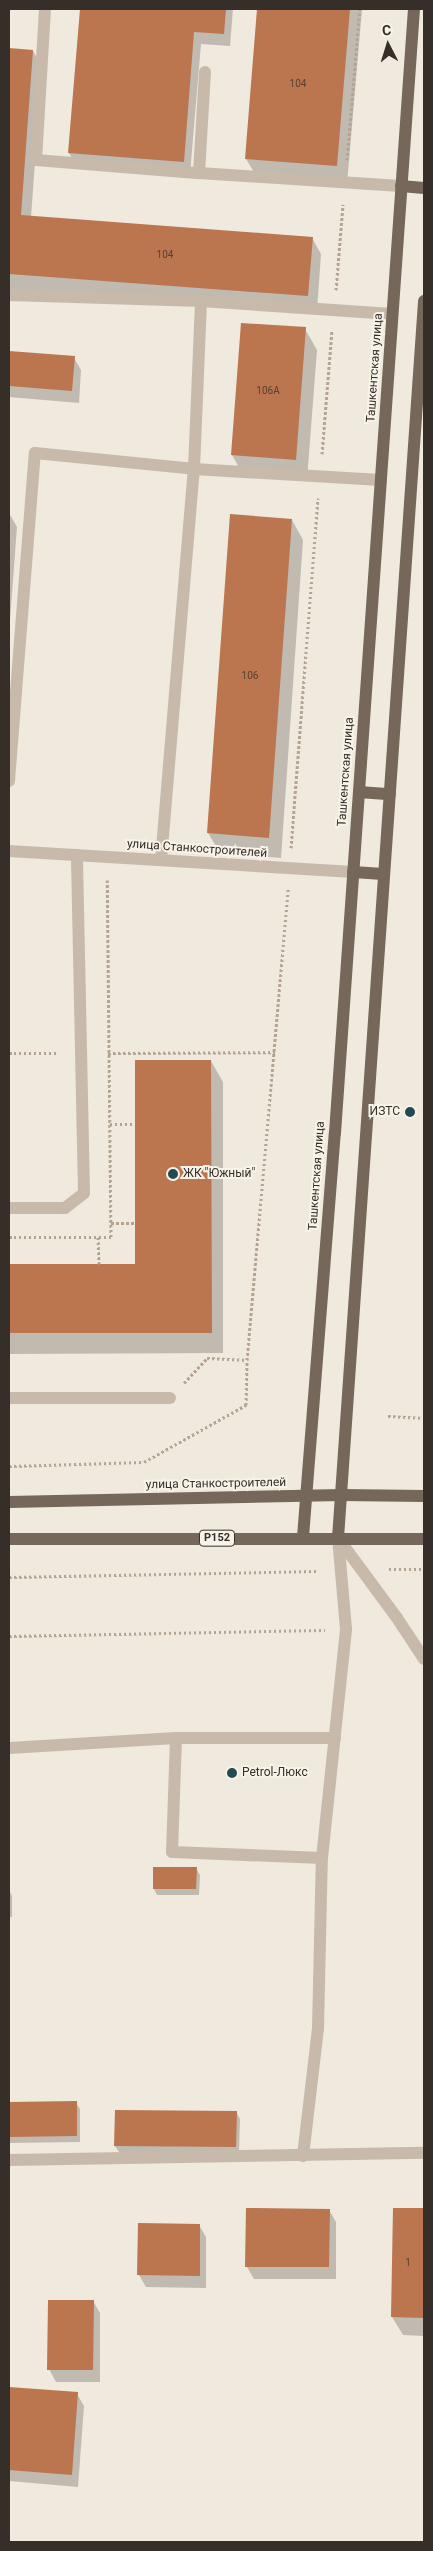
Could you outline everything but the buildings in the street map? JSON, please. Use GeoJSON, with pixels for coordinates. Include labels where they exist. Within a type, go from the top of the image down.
{"type":"FeatureCollection","features":[{"type":"Feature","properties":{"kind":"main road","name":"Ташкентская улица"},"geometry":{"type":"LineString","coordinates":[[303,1537],[353,872],[414,9]]}},
{"type":"Feature","properties":{"kind":"main road"},"geometry":{"type":"LineString","coordinates":[[401,186],[424,188]]}},
{"type":"Feature","properties":{"kind":"main road"},"geometry":{"type":"LineString","coordinates":[[338,1538],[424,301]]}},
{"type":"Feature","properties":{"kind":"main road"},"geometry":{"type":"LineString","coordinates":[[358,792],[390,794]]}},
{"type":"Feature","properties":{"kind":"main road","name":"улица Станкостроителей"},"geometry":{"type":"LineString","coordinates":[[353,872],[384,874]]}},
{"type":"Feature","properties":{"kind":"main road","name":"улица Станкостроителей"},"geometry":{"type":"LineString","coordinates":[[9,1502],[307,1496],[424,1496]]}},
{"type":"Feature","properties":{"kind":"main road","name":"Р152"},"geometry":{"type":"LineString","coordinates":[[9,1539],[303,1537],[424,1539]]}},
{"type":"Feature","properties":{"kind":"street"},"geometry":{"type":"LineString","coordinates":[[44,9],[36,160],[401,186]]}},
{"type":"Feature","properties":{"kind":"street"},"geometry":{"type":"LineString","coordinates":[[199,173],[205,72]]}},
{"type":"Feature","properties":{"kind":"street"},"geometry":{"type":"LineString","coordinates":[[9,295],[201,301],[392,314]]}},
{"type":"Feature","properties":{"kind":"street"},"geometry":{"type":"LineString","coordinates":[[161,860],[194,469],[201,301]]}},
{"type":"Feature","properties":{"kind":"street"},"geometry":{"type":"LineString","coordinates":[[9,781],[35,453],[194,469],[380,480]]}},
{"type":"Feature","properties":{"kind":"street","name":"улица Станкостроителей"},"geometry":{"type":"LineString","coordinates":[[9,851],[353,872]]}},
{"type":"Feature","properties":{"kind":"street"},"geometry":{"type":"LineString","coordinates":[[9,1208],[65,1208],[84,1193],[77,855]]}},
{"type":"Feature","properties":{"kind":"street"},"geometry":{"type":"LineString","coordinates":[[9,1398],[170,1398]]}},
{"type":"Feature","properties":{"kind":"street"},"geometry":{"type":"LineString","coordinates":[[338,1538],[424,1659]]}},
{"type":"Feature","properties":{"kind":"street"},"geometry":{"type":"LineString","coordinates":[[302,2156],[318,2028],[322,1858],[346,1630],[338,1538]]}},
{"type":"Feature","properties":{"kind":"street"},"geometry":{"type":"LineString","coordinates":[[9,1748],[176,1738],[335,1738]]}},
{"type":"Feature","properties":{"kind":"street"},"geometry":{"type":"LineString","coordinates":[[176,1738],[172,1852],[322,1858]]}},
{"type":"Feature","properties":{"kind":"street"},"geometry":{"type":"LineString","coordinates":[[9,2160],[424,2153]]}},
{"type":"Feature","properties":{"kind":"path"},"geometry":{"type":"LineString","coordinates":[[9,1466],[144,1462],[246,1405],[247,1360],[275,1052],[320,477],[360,9]]}},
{"type":"Feature","properties":{"kind":"path"},"geometry":{"type":"LineString","coordinates":[[9,1238],[111,1237],[107,880]]}},
{"type":"Feature","properties":{"kind":"path"},"geometry":{"type":"LineString","coordinates":[[9,1053],[275,1052]]}},
{"type":"Feature","properties":{"kind":"path"},"geometry":{"type":"LineString","coordinates":[[110,1124],[135,1124]]}},
{"type":"Feature","properties":{"kind":"path"},"geometry":{"type":"LineString","coordinates":[[111,1223],[135,1223]]}},
{"type":"Feature","properties":{"kind":"path"},"geometry":{"type":"LineString","coordinates":[[98,1237],[99,1264]]}},
{"type":"Feature","properties":{"kind":"path"},"geometry":{"type":"LineString","coordinates":[[170,1398],[207,1358],[247,1360]]}},
{"type":"Feature","properties":{"kind":"path"},"geometry":{"type":"LineString","coordinates":[[388,1416],[424,1418]]}},
{"type":"Feature","properties":{"kind":"path"},"geometry":{"type":"LineString","coordinates":[[361,1569],[424,1569]]}},
{"type":"Feature","properties":{"kind":"path"},"geometry":{"type":"LineString","coordinates":[[9,1577],[341,1570]]}},
{"type":"Feature","properties":{"kind":"path"},"geometry":{"type":"LineString","coordinates":[[9,1636],[346,1630]]}},
{"type":"Feature","properties":{"kind":"place","name":"ИЗТС"},"geometry":{"type":"Point","coordinates":[410,1112]}},
{"type":"Feature","properties":{"kind":"place","name":"ЖК \"Южный\""},"geometry":{"type":"Point","coordinates":[173,1174]}},
{"type":"Feature","properties":{"kind":"place","name":"Petrol-Люкс"},"geometry":{"type":"Point","coordinates":[232,1773]}}]}
